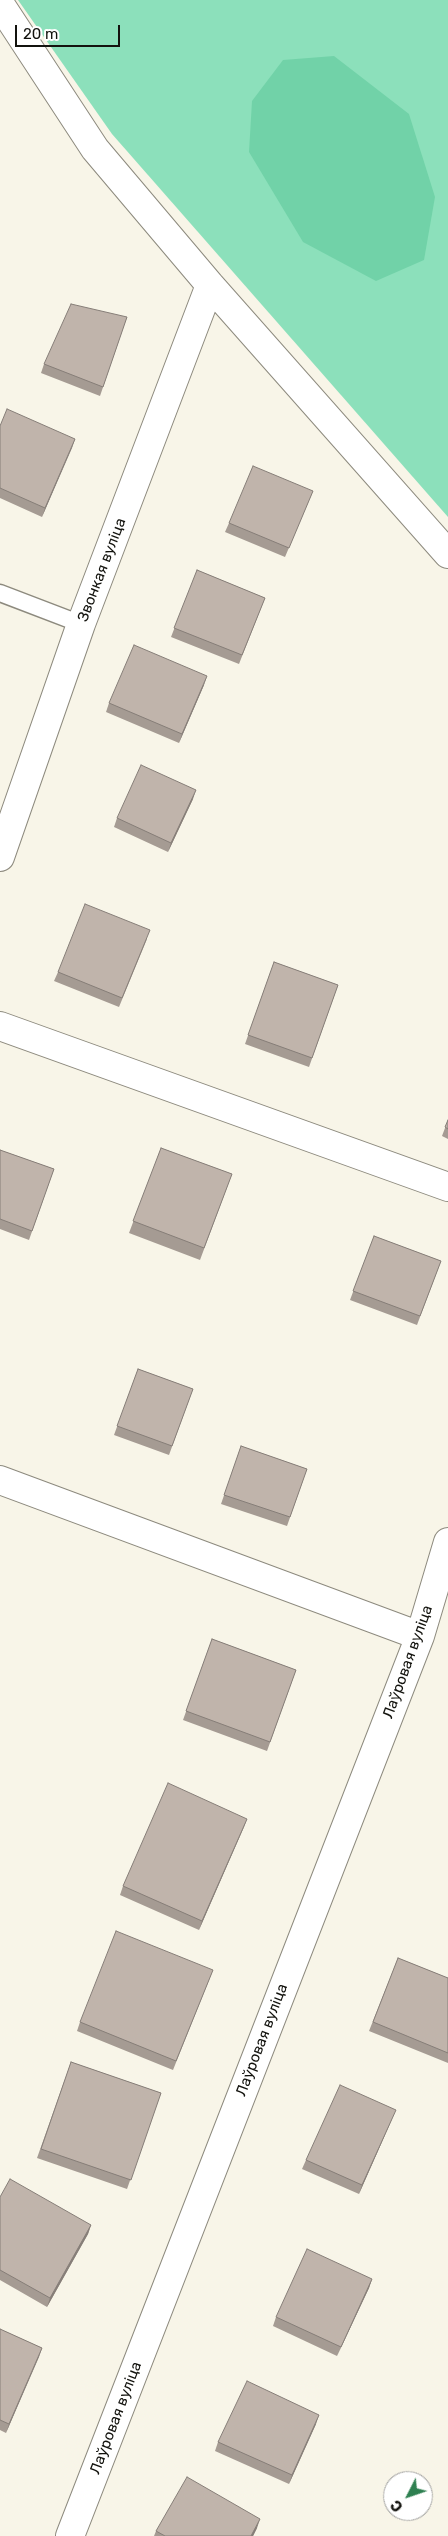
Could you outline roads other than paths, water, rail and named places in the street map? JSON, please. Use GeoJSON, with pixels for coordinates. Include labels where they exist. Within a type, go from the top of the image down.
{"type":"FeatureCollection","features":[{"type":"Feature","properties":{"kind":"street"},"geometry":{"type":"LineString","coordinates":[[0,4],[95,149],[210,285],[448,554]]}},
{"type":"Feature","properties":{"kind":"street","name":"Звонкая вуліца"},"geometry":{"type":"LineString","coordinates":[[0,857],[81,624],[210,285]]}},
{"type":"Feature","properties":{"kind":"street"},"geometry":{"type":"LineString","coordinates":[[0,1026],[448,1187]]}},
{"type":"Feature","properties":{"kind":"street"},"geometry":{"type":"LineString","coordinates":[[0,1480],[420,1636]]}},
{"type":"Feature","properties":{"kind":"street","name":"Лаўровая вуліца"},"geometry":{"type":"LineString","coordinates":[[70,2536],[420,1636],[448,1542]]}},
{"type":"Feature","properties":{"kind":"lane"},"geometry":{"type":"LineString","coordinates":[[0,593],[81,624]]}}]}
